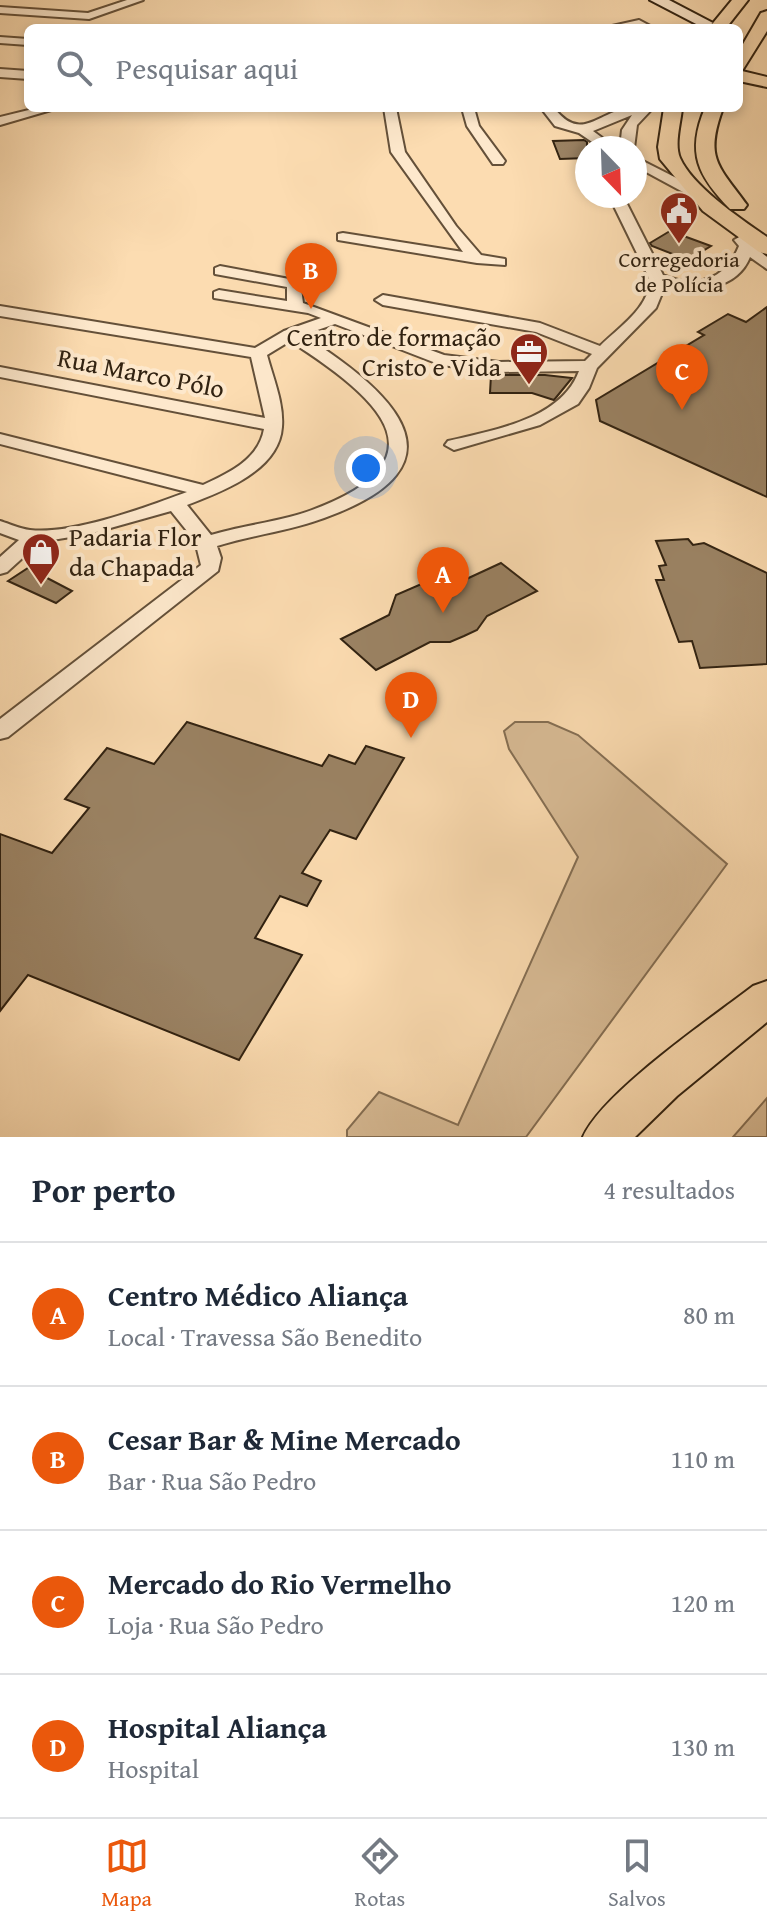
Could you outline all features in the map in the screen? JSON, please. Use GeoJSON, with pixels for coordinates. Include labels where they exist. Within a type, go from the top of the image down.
{"type":"FeatureCollection","features":[{"type":"Feature","properties":{"kind":"main road"},"geometry":{"type":"LineString","coordinates":[[711,24],[721,0]]}},
{"type":"Feature","properties":{"kind":"main road"},"geometry":{"type":"LineString","coordinates":[[712,24],[740,0]]}},
{"type":"Feature","properties":{"kind":"main road"},"geometry":{"type":"LineString","coordinates":[[743,60],[767,16],[758,10],[756,0]]}},
{"type":"Feature","properties":{"kind":"main road"},"geometry":{"type":"LineString","coordinates":[[743,77],[767,82]]}},
{"type":"Feature","properties":{"kind":"main road"},"geometry":{"type":"LineString","coordinates":[[672,112],[668,147],[670,159],[701,196],[727,220],[767,247]]}},
{"type":"Feature","properties":{"kind":"main road"},"geometry":{"type":"LineString","coordinates":[[689,178],[687,124],[692,112]]}},
{"type":"Feature","properties":{"kind":"main road"},"geometry":{"type":"LineString","coordinates":[[712,112],[704,130],[704,157],[720,188],[767,229]]}},
{"type":"Feature","properties":{"kind":"main road"},"geometry":{"type":"LineString","coordinates":[[605,1137],[662,1082],[767,998]]}},
{"type":"Feature","properties":{"kind":"street"},"geometry":{"type":"LineString","coordinates":[[56,0],[89,16],[96,24]]}},
{"type":"Feature","properties":{"kind":"street"},"geometry":{"type":"LineString","coordinates":[[0,10],[89,16],[138,0]]}},
{"type":"Feature","properties":{"kind":"street"},"geometry":{"type":"LineString","coordinates":[[657,0],[706,24]]}},
{"type":"Feature","properties":{"kind":"street"},"geometry":{"type":"LineString","coordinates":[[678,0],[694,1]]}},
{"type":"Feature","properties":{"kind":"street"},"geometry":{"type":"LineString","coordinates":[[0,40],[24,42]]}},
{"type":"Feature","properties":{"kind":"street"},"geometry":{"type":"LineString","coordinates":[[0,73],[24,75]]}},
{"type":"Feature","properties":{"kind":"street"},"geometry":{"type":"LineString","coordinates":[[0,110],[26,113]]}},
{"type":"Feature","properties":{"kind":"street"},"geometry":{"type":"LineString","coordinates":[[0,121],[31,112]]}},
{"type":"Feature","properties":{"kind":"street"},"geometry":{"type":"LineString","coordinates":[[390,112],[398,152],[451,229],[477,259]]}},
{"type":"Feature","properties":{"kind":"street"},"geometry":{"type":"LineString","coordinates":[[469,112],[473,126],[498,161]]}},
{"type":"Feature","properties":{"kind":"street"},"geometry":{"type":"LineString","coordinates":[[550,112],[559,123],[584,130],[592,136]]}},
{"type":"Feature","properties":{"kind":"street"},"geometry":{"type":"LineString","coordinates":[[584,130],[628,112]]}},
{"type":"Feature","properties":{"kind":"street"},"geometry":{"type":"LineString","coordinates":[[629,136],[630,125],[643,112]]}},
{"type":"Feature","properties":{"kind":"street"},"geometry":{"type":"LineString","coordinates":[[647,168],[701,196]]}},
{"type":"Feature","properties":{"kind":"street"},"geometry":{"type":"LineString","coordinates":[[647,176],[662,175]]}},
{"type":"Feature","properties":{"kind":"street"},"geometry":{"type":"LineString","coordinates":[[454,445],[490,436],[570,402],[583,386],[589,366],[650,305],[658,290],[657,278],[622,208]]}},
{"type":"Feature","properties":{"kind":"street"},"geometry":{"type":"LineString","coordinates":[[727,220],[745,248],[767,265]]}},
{"type":"Feature","properties":{"kind":"street"},"geometry":{"type":"LineString","coordinates":[[343,237],[500,262]]}},
{"type":"Feature","properties":{"kind":"street"},"geometry":{"type":"LineString","coordinates":[[657,278],[666,283],[691,286],[715,281],[740,264],[745,248]]}},
{"type":"Feature","properties":{"kind":"street"},"geometry":{"type":"LineString","coordinates":[[220,271],[295,284],[295,306]]}},
{"type":"Feature","properties":{"kind":"street"},"geometry":{"type":"LineString","coordinates":[[219,295],[295,306],[415,352],[468,365],[589,366]]}},
{"type":"Feature","properties":{"kind":"street"},"geometry":{"type":"LineString","coordinates":[[383,300],[540,328],[602,352]]}},
{"type":"Feature","properties":{"kind":"street"},"geometry":{"type":"LineString","coordinates":[[0,311],[258,353],[290,334],[335,319]]}},
{"type":"Feature","properties":{"kind":"street"},"geometry":{"type":"LineString","coordinates":[[206,543],[337,506],[374,486],[385,475],[402,444],[398,429],[381,400],[369,388],[290,334]]}},
{"type":"Feature","properties":{"kind":"street"},"geometry":{"type":"LineString","coordinates":[[0,527],[33,537],[94,526],[176,504],[206,491],[261,457],[269,447],[273,425],[258,353]]}},
{"type":"Feature","properties":{"kind":"street","name":"Rua Marco Pólo"},"geometry":{"type":"LineString","coordinates":[[0,372],[273,425]]}},
{"type":"Feature","properties":{"kind":"street"},"geometry":{"type":"LineString","coordinates":[[0,439],[206,491]]}},
{"type":"Feature","properties":{"kind":"street"},"geometry":{"type":"LineString","coordinates":[[0,731],[211,567],[212,558],[206,543],[176,504]]}},
{"type":"Feature","properties":{"kind":"street"},"geometry":{"type":"LineString","coordinates":[[0,568],[33,537]]}},
{"type":"Feature","properties":{"kind":"shaded area"},"geometry":{"type":"Polygon","coordinates":[[[515,722],[548,722],[578,735],[727,864],[526,1137],[347,1137],[347,1130],[379,1092],[458,1125],[578,857],[509,749],[504,731],[515,722]]]}},
{"type":"Feature","properties":{"kind":"shaded area"},"geometry":{"type":"Polygon","coordinates":[[[767,1098],[767,1137],[733,1137],[767,1098]]]}},
{"type":"Feature","properties":{"kind":"building"},"geometry":{"type":"Polygon","coordinates":[[[575,140],[575,158],[560,159],[553,141],[575,140]]]}},
{"type":"Feature","properties":{"kind":"building","name":"Corregedoria de Polícia"},"geometry":{"type":"Polygon","coordinates":[[[670,231],[711,246],[688,260],[652,246],[650,243],[670,231]]]}},
{"type":"Feature","properties":{"kind":"building"},"geometry":{"type":"Polygon","coordinates":[[[767,307],[767,497],[600,421],[596,400],[704,335],[698,332],[728,314],[746,322],[767,307]]]}},
{"type":"Feature","properties":{"kind":"building","name":"Centro de formação Cristo e Vida"},"geometry":{"type":"Polygon","coordinates":[[[491,375],[572,378],[554,400],[532,393],[490,393],[491,375]]]}},
{"type":"Feature","properties":{"kind":"building"},"geometry":{"type":"Polygon","coordinates":[[[688,539],[693,545],[704,543],[767,573],[767,664],[700,668],[692,641],[679,642],[656,580],[664,580],[659,566],[666,565],[656,541],[688,539]]]}},
{"type":"Feature","properties":{"kind":"building"},"geometry":{"type":"Polygon","coordinates":[[[501,563],[537,591],[487,616],[477,630],[450,642],[430,642],[376,670],[341,639],[389,615],[396,595],[426,582],[441,583],[447,588],[501,563]]]}},
{"type":"Feature","properties":{"kind":"building","name":"Padaria Flor da Chapada"},"geometry":{"type":"Polygon","coordinates":[[[28,568],[72,591],[56,603],[8,581],[28,568]]]}},
{"type":"Feature","properties":{"kind":"building"},"geometry":{"type":"Polygon","coordinates":[[[187,722],[322,766],[329,755],[355,764],[366,746],[404,758],[356,839],[330,830],[302,873],[321,881],[307,906],[280,896],[255,938],[302,955],[239,1060],[28,975],[0,1011],[0,834],[52,853],[89,808],[65,799],[107,748],[154,764],[187,722]]]}},
{"type":"Feature","properties":{"kind":"place","name":"Corregedoria de Polícia"},"geometry":{"type":"Point","coordinates":[679,245]}},
{"type":"Feature","properties":{"kind":"place","name":"Cesar Bar & Mine Mercado"},"geometry":{"type":"Point","coordinates":[311,309]}},
{"type":"Feature","properties":{"kind":"place","name":"Centro de formação Cristo e Vida"},"geometry":{"type":"Point","coordinates":[529,386]}},
{"type":"Feature","properties":{"kind":"place","name":"Mercado do Rio Vermelho"},"geometry":{"type":"Point","coordinates":[682,410]}},
{"type":"Feature","properties":{"kind":"place","name":"Padaria Flor da Chapada"},"geometry":{"type":"Point","coordinates":[41,586]}},
{"type":"Feature","properties":{"kind":"place","name":"Centro Médico Aliança"},"geometry":{"type":"Point","coordinates":[443,613]}},
{"type":"Feature","properties":{"kind":"place","name":"Hospital Aliança"},"geometry":{"type":"Point","coordinates":[411,738]}}]}
